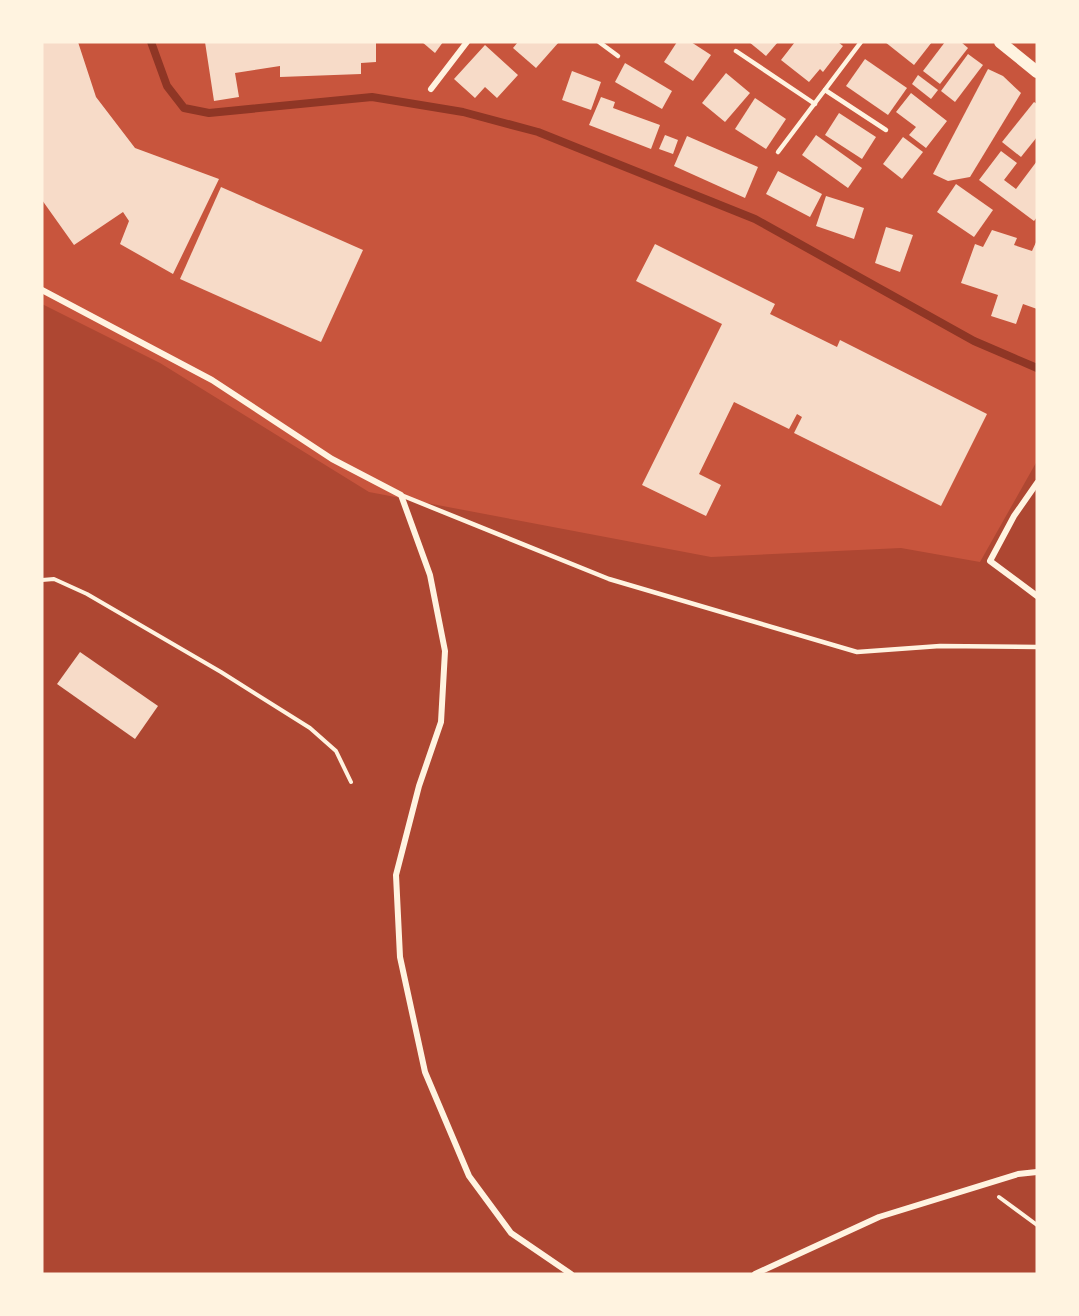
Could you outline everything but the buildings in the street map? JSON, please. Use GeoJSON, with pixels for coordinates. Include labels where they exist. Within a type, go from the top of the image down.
{"type":"FeatureCollection","features":[{"type":"Feature","properties":{"kind":"main road"},"geometry":{"type":"LineString","coordinates":[[1000,42],[1037,72]]}},
{"type":"Feature","properties":{"kind":"street"},"geometry":{"type":"LineString","coordinates":[[431,89],[467,42]]}},
{"type":"Feature","properties":{"kind":"street"},"geometry":{"type":"LineString","coordinates":[[42,290],[212,380],[332,459],[401,495],[430,575],[446,651],[441,722],[419,786],[396,875],[400,957],[425,1072],[469,1176],[511,1233],[571,1274]]}},
{"type":"Feature","properties":{"kind":"street"},"geometry":{"type":"LineString","coordinates":[[1037,483],[1014,516],[990,561],[1037,596]]}},
{"type":"Feature","properties":{"kind":"street"},"geometry":{"type":"LineString","coordinates":[[754,1274],[879,1217],[1018,1174],[1037,1172]]}},
{"type":"Feature","properties":{"kind":"lane"},"geometry":{"type":"LineString","coordinates":[[599,42],[618,56]]}},
{"type":"Feature","properties":{"kind":"lane"},"geometry":{"type":"LineString","coordinates":[[778,152],[861,42]]}},
{"type":"Feature","properties":{"kind":"lane"},"geometry":{"type":"LineString","coordinates":[[736,51],[815,104]]}},
{"type":"Feature","properties":{"kind":"lane"},"geometry":{"type":"LineString","coordinates":[[825,90],[886,130]]}},
{"type":"Feature","properties":{"kind":"lane"},"geometry":{"type":"LineString","coordinates":[[401,495],[609,579],[857,652],[940,646],[1037,647]]}},
{"type":"Feature","properties":{"kind":"path"},"geometry":{"type":"LineString","coordinates":[[42,580],[54,579],[87,594],[221,672],[310,728],[336,751],[351,782]]}},
{"type":"Feature","properties":{"kind":"path"},"geometry":{"type":"LineString","coordinates":[[982,1185],[1037,1225]]}},
{"type":"Feature","properties":{"kind":"shaded area"},"geometry":{"type":"Polygon","coordinates":[[[42,304],[160,363],[369,492],[711,557],[901,548],[980,562],[1037,461],[1037,1274],[42,1274],[42,304]]]}},
{"type":"Feature","properties":{"kind":"waterway"},"geometry":{"type":"LineString","coordinates":[[151,42],[167,86],[184,108],[209,113],[372,97],[463,112],[538,132],[755,219],[974,341],[1037,368]]}}]}
